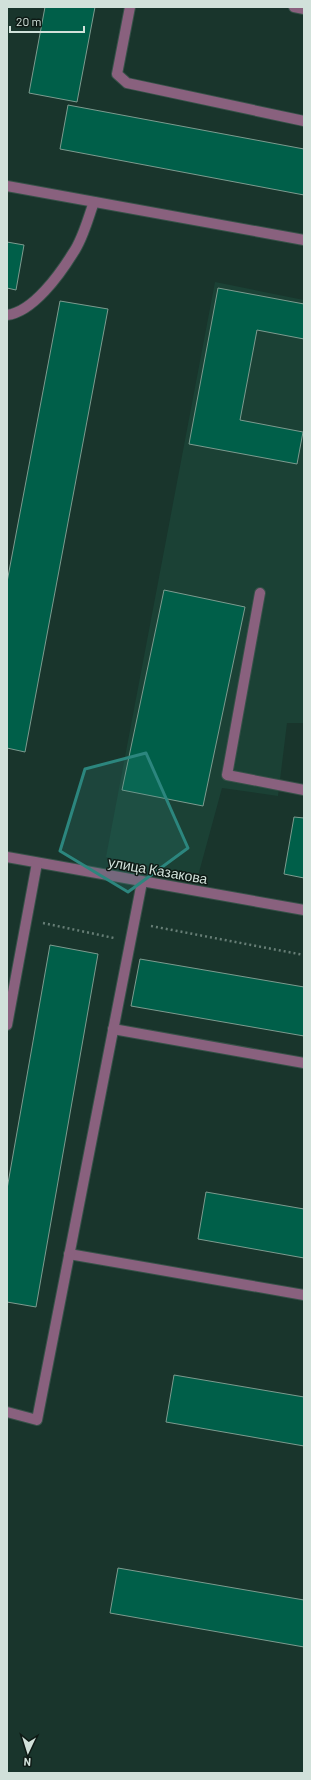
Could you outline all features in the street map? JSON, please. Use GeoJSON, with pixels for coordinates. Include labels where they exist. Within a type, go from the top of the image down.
{"type":"FeatureCollection","features":[{"type":"Feature","properties":{"kind":"street"},"geometry":{"type":"LineString","coordinates":[[130,7],[117,74],[126,83],[304,121]]}},
{"type":"Feature","properties":{"kind":"street"},"geometry":{"type":"LineString","coordinates":[[294,7],[304,9]]}},
{"type":"Feature","properties":{"kind":"street"},"geometry":{"type":"LineString","coordinates":[[7,186],[304,240]]}},
{"type":"Feature","properties":{"kind":"street"},"geometry":{"type":"LineString","coordinates":[[7,314],[30,305],[51,282],[74,252],[94,202]]}},
{"type":"Feature","properties":{"kind":"street"},"geometry":{"type":"LineString","coordinates":[[260,593],[227,775],[304,790]]}},
{"type":"Feature","properties":{"kind":"street","name":"улица Казакова"},"geometry":{"type":"LineString","coordinates":[[7,857],[304,910]]}},
{"type":"Feature","properties":{"kind":"street"},"geometry":{"type":"LineString","coordinates":[[7,1025],[8,1011],[37,863]]}},
{"type":"Feature","properties":{"kind":"street"},"geometry":{"type":"LineString","coordinates":[[7,1412],[37,1420],[142,882]]}},
{"type":"Feature","properties":{"kind":"street"},"geometry":{"type":"LineString","coordinates":[[113,1029],[304,1063]]}},
{"type":"Feature","properties":{"kind":"street"},"geometry":{"type":"LineString","coordinates":[[69,1254],[304,1295]]}},
{"type":"Feature","properties":{"kind":"path"},"geometry":{"type":"LineString","coordinates":[[26,920],[130,942]]}},
{"type":"Feature","properties":{"kind":"path"},"geometry":{"type":"LineString","coordinates":[[134,922],[304,955]]}},
{"type":"Feature","properties":{"kind":"highlighted area"},"geometry":{"type":"Polygon","coordinates":[[[146,753],[188,848],[128,892],[60,851],[85,769],[146,753]]]}},
{"type":"Feature","properties":{"kind":"shaded area"},"geometry":{"type":"Polygon","coordinates":[[[215,282],[304,300],[304,723],[287,723],[278,796],[222,788],[198,876],[106,857],[215,282]]]}},
{"type":"Feature","properties":{"kind":"building"},"geometry":{"type":"Polygon","coordinates":[[[45,7],[95,7],[77,102],[29,93],[45,7]]]}},
{"type":"Feature","properties":{"kind":"building"},"geometry":{"type":"Polygon","coordinates":[[[68,105],[304,149],[304,195],[60,149],[68,105]]]}},
{"type":"Feature","properties":{"kind":"building"},"geometry":{"type":"Polygon","coordinates":[[[7,242],[24,245],[16,290],[7,288],[7,242]]]}},
{"type":"Feature","properties":{"kind":"building"},"geometry":{"type":"Polygon","coordinates":[[[218,288],[304,304],[304,339],[257,330],[240,420],[303,432],[297,464],[189,444],[218,288]]]}},
{"type":"Feature","properties":{"kind":"building"},"geometry":{"type":"Polygon","coordinates":[[[60,301],[108,309],[25,752],[7,748],[7,582],[60,301]]]}},
{"type":"Feature","properties":{"kind":"building"},"geometry":{"type":"Polygon","coordinates":[[[164,590],[245,607],[203,806],[122,790],[164,590]]]}},
{"type":"Feature","properties":{"kind":"building"},"geometry":{"type":"Polygon","coordinates":[[[294,817],[304,818],[304,878],[284,874],[294,817]]]}},
{"type":"Feature","properties":{"kind":"building"},"geometry":{"type":"Polygon","coordinates":[[[50,945],[98,954],[36,1307],[7,1302],[7,1189],[50,945]]]}},
{"type":"Feature","properties":{"kind":"building"},"geometry":{"type":"Polygon","coordinates":[[[140,959],[304,987],[304,1036],[131,1006],[140,959]]]}},
{"type":"Feature","properties":{"kind":"building"},"geometry":{"type":"Polygon","coordinates":[[[206,1192],[304,1209],[304,1258],[198,1239],[206,1192]]]}},
{"type":"Feature","properties":{"kind":"building"},"geometry":{"type":"Polygon","coordinates":[[[174,1375],[304,1397],[304,1446],[166,1422],[174,1375]]]}},
{"type":"Feature","properties":{"kind":"building"},"geometry":{"type":"Polygon","coordinates":[[[118,1568],[304,1600],[304,1647],[110,1613],[118,1568]]]}}]}
